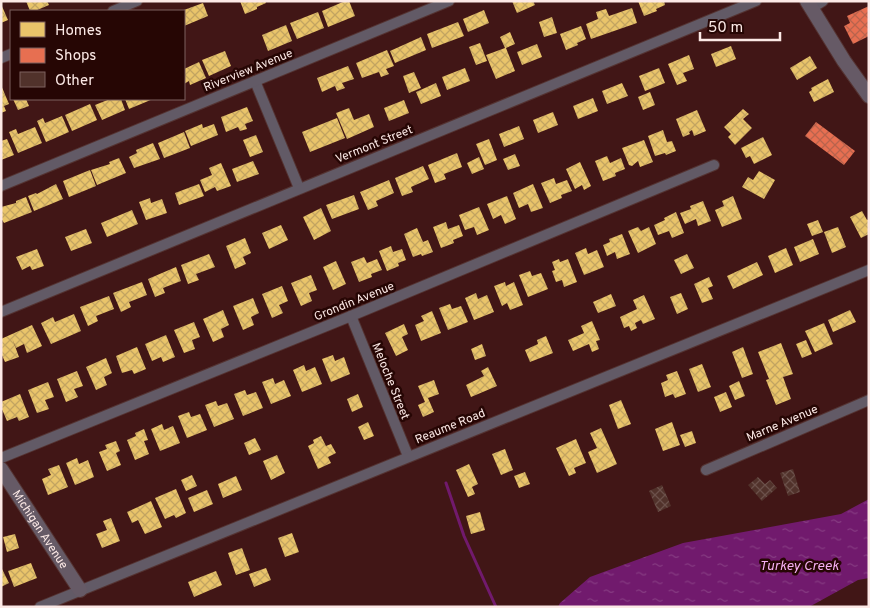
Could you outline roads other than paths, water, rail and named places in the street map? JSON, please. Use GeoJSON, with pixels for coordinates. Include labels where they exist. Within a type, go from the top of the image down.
{"type":"FeatureCollection","features":[{"type":"Feature","properties":{"kind":"street"},"geometry":{"type":"LineString","coordinates":[[116,10],[138,1]]}},
{"type":"Feature","properties":{"kind":"street","name":"Riverview Avenue"},"geometry":{"type":"LineString","coordinates":[[1,186],[449,1]]}},
{"type":"Feature","properties":{"kind":"street","name":"Vermont Street"},"geometry":{"type":"LineString","coordinates":[[1,312],[756,1]]}},
{"type":"Feature","properties":{"kind":"street"},"geometry":{"type":"LineString","coordinates":[[814,4],[844,61],[869,96]]}},
{"type":"Feature","properties":{"kind":"street"},"geometry":{"type":"LineString","coordinates":[[255,81],[299,188]]}},
{"type":"Feature","properties":{"kind":"street","name":"Grondin Avenue"},"geometry":{"type":"LineString","coordinates":[[1,458],[351,316],[714,165]]}},
{"type":"Feature","properties":{"kind":"street","name":"Reaume Road"},"geometry":{"type":"LineString","coordinates":[[40,607],[869,270]]}},
{"type":"Feature","properties":{"kind":"street","name":"Meloche Street"},"geometry":{"type":"LineString","coordinates":[[351,316],[408,456]]}},
{"type":"Feature","properties":{"kind":"street","name":"Marne Avenue"},"geometry":{"type":"LineString","coordinates":[[706,470],[869,400]]}},
{"type":"Feature","properties":{"kind":"street","name":"Michigan Avenue"},"geometry":{"type":"LineString","coordinates":[[1,470],[80,590]]}},
{"type":"Feature","properties":{"kind":"water","name":"Turkey Creek"},"geometry":{"type":"Polygon","coordinates":[[[869,499],[869,578],[858,580],[809,607],[558,607],[560,603],[590,577],[683,543],[841,514],[869,499]]]}},
{"type":"Feature","properties":{"kind":"waterway"},"geometry":{"type":"LineString","coordinates":[[446,483],[464,536],[496,607]]}}]}
